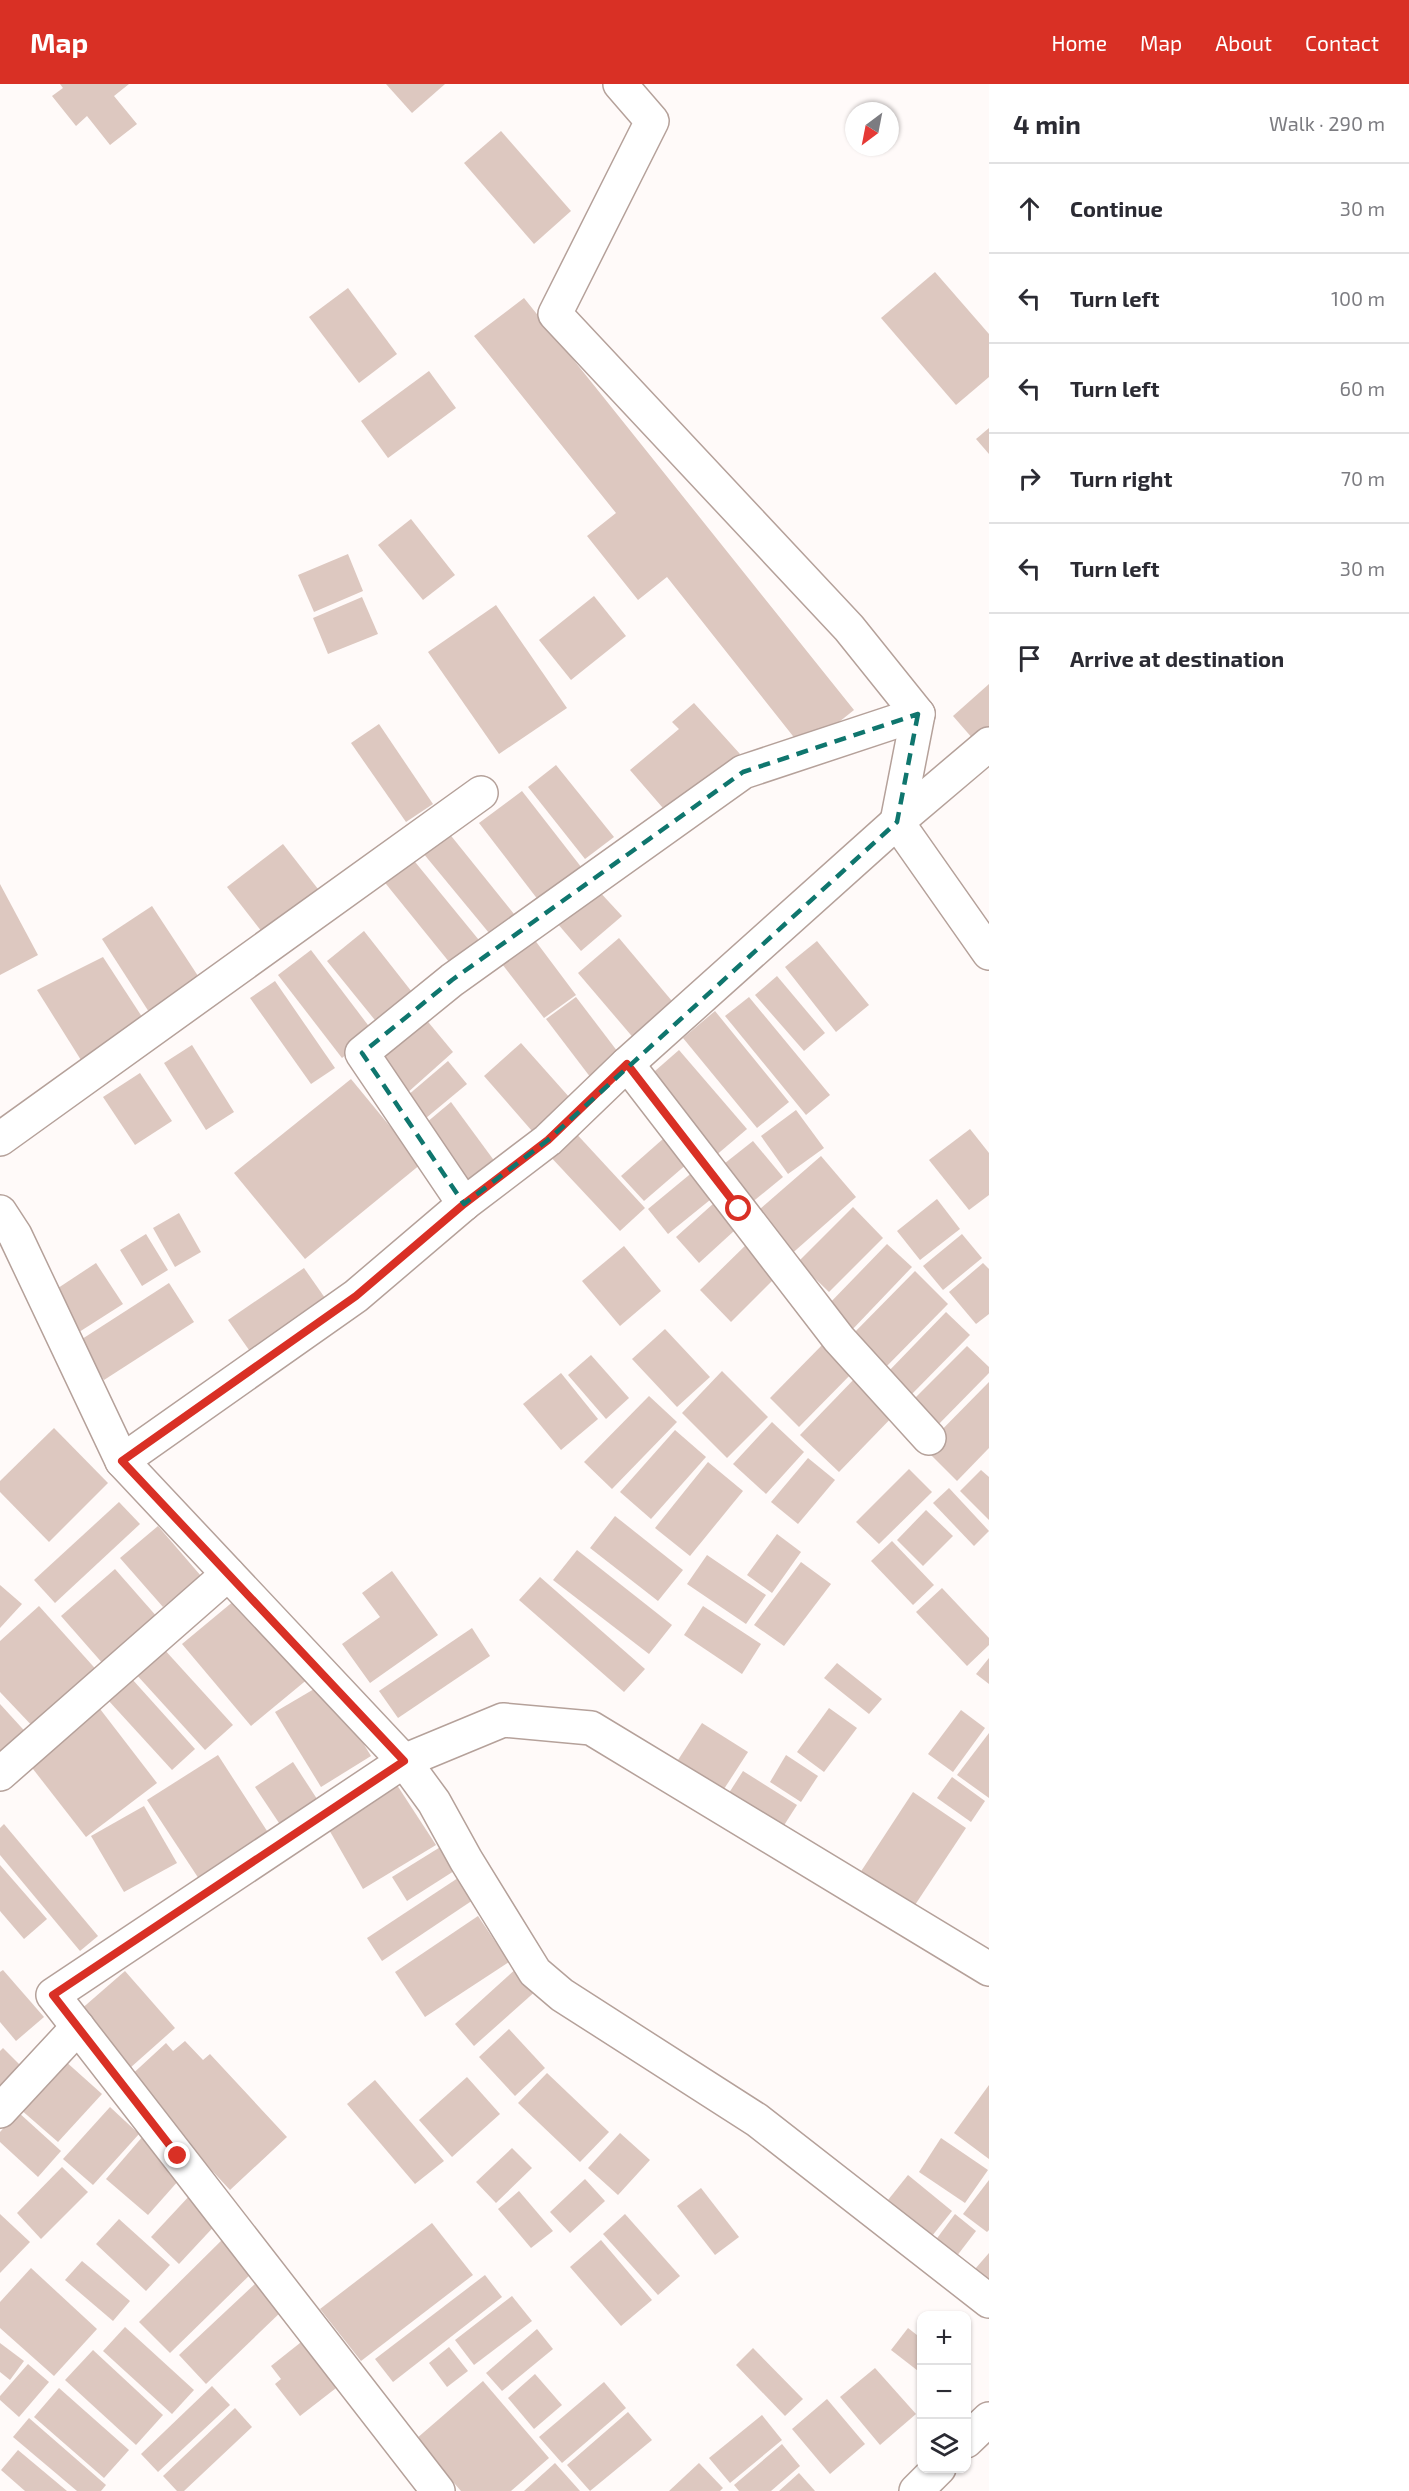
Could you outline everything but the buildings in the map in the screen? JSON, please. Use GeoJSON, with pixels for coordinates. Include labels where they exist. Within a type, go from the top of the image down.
{"type":"FeatureCollection","features":[{"type":"Feature","properties":{"kind":"street"},"geometry":{"type":"LineString","coordinates":[[620,84],[652,121],[555,314],[849,628],[918,714],[897,822],[989,953]]}},
{"type":"Feature","properties":{"kind":"street"},"geometry":{"type":"LineString","coordinates":[[464,1204],[362,1053],[452,980],[742,772],[918,714]]}},
{"type":"Feature","properties":{"kind":"street"},"geometry":{"type":"LineString","coordinates":[[122,1461],[356,1296],[464,1204],[548,1140],[627,1064],[897,822],[989,744]]}},
{"type":"Feature","properties":{"kind":"street"},"geometry":{"type":"LineString","coordinates":[[0,1139],[481,793]]}},
{"type":"Feature","properties":{"kind":"street"},"geometry":{"type":"LineString","coordinates":[[627,1064],[839,1339],[929,1438]]}},
{"type":"Feature","properties":{"kind":"street"},"geometry":{"type":"LineString","coordinates":[[0,1212],[15,1235],[122,1461],[404,1761],[434,1802],[466,1860],[535,1972],[562,1995],[757,2120],[989,2301]]}},
{"type":"Feature","properties":{"kind":"street"},"geometry":{"type":"LineString","coordinates":[[0,1774],[228,1574]]}},
{"type":"Feature","properties":{"kind":"street"},"geometry":{"type":"LineString","coordinates":[[438,2491],[53,1995],[404,1761],[503,1720],[591,1728],[989,1969]]}},
{"type":"Feature","properties":{"kind":"street"},"geometry":{"type":"LineString","coordinates":[[0,2111],[78,2027]]}},
{"type":"Feature","properties":{"kind":"street"},"geometry":{"type":"LineString","coordinates":[[971,2436],[989,2418]]}},
{"type":"Feature","properties":{"kind":"street"},"geometry":{"type":"LineString","coordinates":[[916,2491],[935,2473]]}},
{"type":"Feature","properties":{"kind":"highlighted area"},"geometry":{"type":"Polygon","coordinates":[[[918,714],[897,822],[548,1140],[464,1204],[362,1053],[452,980],[743,772],[918,714]]]}},
{"type":"Feature","properties":{"kind":"route"},"geometry":{"type":"LineString","coordinates":[[178,2156],[53,1995],[404,1761],[122,1461],[356,1296],[464,1204],[548,1140],[627,1064],[739,1209]]}}]}
